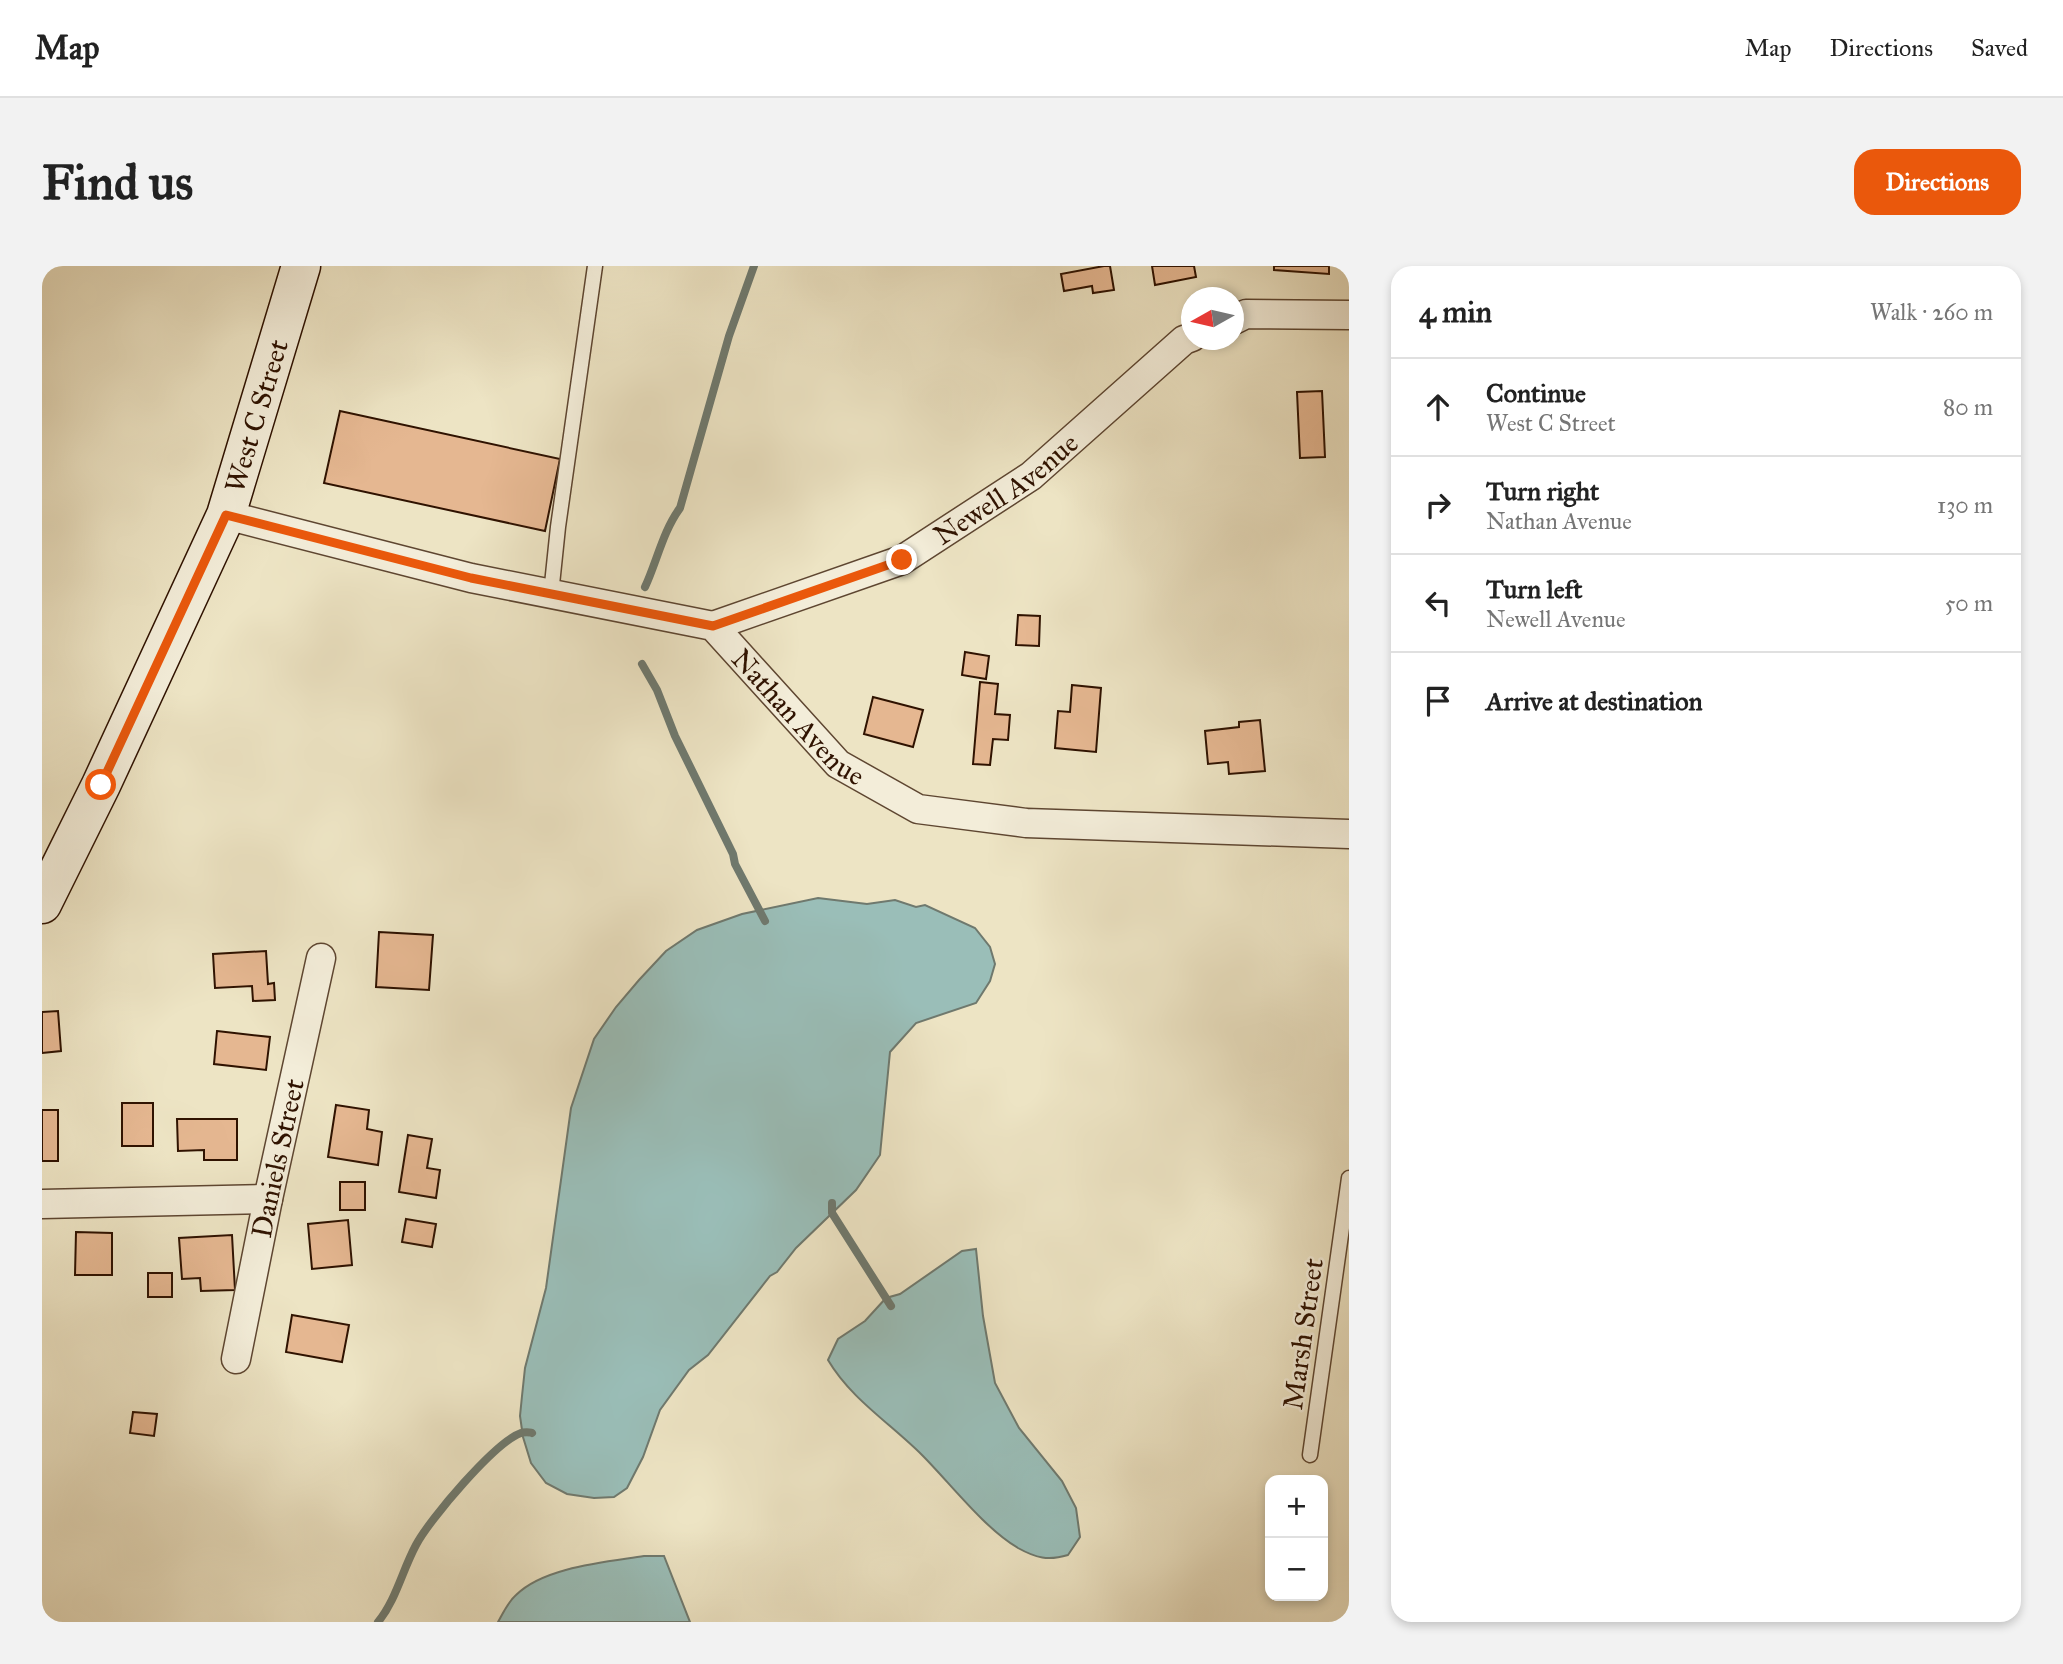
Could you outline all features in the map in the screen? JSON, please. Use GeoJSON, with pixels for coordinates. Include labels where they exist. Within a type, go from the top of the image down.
{"type":"FeatureCollection","features":[{"type":"Feature","properties":{"kind":"main road","name":"West C Street"},"geometry":{"type":"LineString","coordinates":[[42,904],[101,785],[226,515],[301,266]]}},
{"type":"Feature","properties":{"kind":"street"},"geometry":{"type":"LineString","coordinates":[[1244,315],[1349,315]]}},
{"type":"Feature","properties":{"kind":"street","name":"Newell Avenue"},"geometry":{"type":"LineString","coordinates":[[713,626],[902,560],[1031,476],[1181,344]]}},
{"type":"Feature","properties":{"kind":"street","name":"Nathan Avenue"},"geometry":{"type":"LineString","coordinates":[[226,515],[471,578],[713,626],[838,764],[918,809],[1026,823],[1349,834]]}},
{"type":"Feature","properties":{"kind":"street","name":"Daniels Street"},"geometry":{"type":"LineString","coordinates":[[236,1359],[321,958]]}},
{"type":"Feature","properties":{"kind":"street"},"geometry":{"type":"LineString","coordinates":[[42,1204],[268,1199]]}},
{"type":"Feature","properties":{"kind":"lane"},"geometry":{"type":"LineString","coordinates":[[551,594],[594,266]]}},
{"type":"Feature","properties":{"kind":"lane","name":"Marsh Street"},"geometry":{"type":"LineString","coordinates":[[1310,1455],[1349,1178]]}},
{"type":"Feature","properties":{"kind":"water"},"geometry":{"type":"Polygon","coordinates":[[[818,898],[867,904],[895,900],[916,907],[925,905],[975,928],[990,947],[995,964],[990,981],[976,1003],[916,1023],[890,1052],[880,1155],[856,1190],[796,1248],[777,1272],[770,1276],[708,1355],[689,1370],[660,1410],[643,1457],[627,1488],[614,1497],[594,1498],[567,1494],[546,1483],[531,1463],[520,1416],[525,1368],[546,1288],[571,1108],[594,1039],[616,1007],[666,951],[697,930],[742,914],[818,898]]]}},
{"type":"Feature","properties":{"kind":"water"},"geometry":{"type":"Polygon","coordinates":[[[976,1249],[983,1316],[995,1383],[1019,1428],[1062,1481],[1076,1508],[1080,1537],[1068,1555],[1054,1558],[1036,1556],[1005,1539],[980,1517],[922,1455],[859,1399],[828,1360],[838,1339],[865,1321],[886,1298],[900,1294],[962,1251],[976,1249]]]}},
{"type":"Feature","properties":{"kind":"water"},"geometry":{"type":"Polygon","coordinates":[[[644,1556],[664,1556],[690,1622],[498,1622],[513,1598],[542,1578],[576,1567],[644,1556]]]}},
{"type":"Feature","properties":{"kind":"building"},"geometry":{"type":"Polygon","coordinates":[[[1110,266],[1114,290],[1093,293],[1092,286],[1064,291],[1061,274],[1110,266]]]}},
{"type":"Feature","properties":{"kind":"building"},"geometry":{"type":"Polygon","coordinates":[[[1152,266],[1194,266],[1196,277],[1155,285],[1152,266]]]}},
{"type":"Feature","properties":{"kind":"building"},"geometry":{"type":"Polygon","coordinates":[[[1274,266],[1329,266],[1329,274],[1274,270],[1274,266]]]}},
{"type":"Feature","properties":{"kind":"building"},"geometry":{"type":"Polygon","coordinates":[[[1322,391],[1325,457],[1300,458],[1297,392],[1322,391]]]}},
{"type":"Feature","properties":{"kind":"building"},"geometry":{"type":"Polygon","coordinates":[[[340,411],[560,459],[545,531],[324,483],[340,411]]]}},
{"type":"Feature","properties":{"kind":"building"},"geometry":{"type":"Polygon","coordinates":[[[1018,615],[1040,616],[1039,646],[1016,645],[1018,615]]]}},
{"type":"Feature","properties":{"kind":"building"},"geometry":{"type":"Polygon","coordinates":[[[965,652],[989,656],[986,679],[962,675],[965,652]]]}},
{"type":"Feature","properties":{"kind":"building"},"geometry":{"type":"Polygon","coordinates":[[[980,682],[998,684],[995,714],[1010,715],[1008,740],[993,739],[990,765],[973,764],[980,682]]]}},
{"type":"Feature","properties":{"kind":"building"},"geometry":{"type":"Polygon","coordinates":[[[1072,685],[1101,688],[1096,752],[1055,748],[1058,711],[1070,712],[1072,685]]]}},
{"type":"Feature","properties":{"kind":"building"},"geometry":{"type":"Polygon","coordinates":[[[873,697],[923,710],[913,747],[864,734],[873,697]]]}},
{"type":"Feature","properties":{"kind":"building"},"geometry":{"type":"Polygon","coordinates":[[[1260,720],[1265,771],[1229,774],[1228,762],[1208,764],[1205,731],[1239,727],[1239,722],[1260,720]]]}},
{"type":"Feature","properties":{"kind":"building"},"geometry":{"type":"Polygon","coordinates":[[[379,932],[433,935],[429,990],[376,987],[379,932]]]}},
{"type":"Feature","properties":{"kind":"building"},"geometry":{"type":"Polygon","coordinates":[[[266,951],[268,984],[274,983],[275,1000],[253,1001],[252,986],[215,988],[213,954],[266,951]]]}},
{"type":"Feature","properties":{"kind":"building"},"geometry":{"type":"Polygon","coordinates":[[[58,1011],[61,1051],[42,1053],[42,1012],[58,1011]]]}},
{"type":"Feature","properties":{"kind":"building"},"geometry":{"type":"Polygon","coordinates":[[[217,1031],[270,1037],[266,1070],[214,1064],[217,1031]]]}},
{"type":"Feature","properties":{"kind":"building"},"geometry":{"type":"Polygon","coordinates":[[[122,1103],[153,1103],[153,1146],[122,1146],[122,1103]]]}},
{"type":"Feature","properties":{"kind":"building"},"geometry":{"type":"Polygon","coordinates":[[[336,1105],[369,1110],[367,1129],[382,1132],[378,1165],[328,1157],[336,1105]]]}},
{"type":"Feature","properties":{"kind":"building"},"geometry":{"type":"Polygon","coordinates":[[[42,1110],[58,1110],[58,1161],[42,1161],[42,1110]]]}},
{"type":"Feature","properties":{"kind":"building"},"geometry":{"type":"Polygon","coordinates":[[[177,1119],[237,1119],[237,1160],[204,1160],[204,1150],[178,1151],[177,1119]]]}},
{"type":"Feature","properties":{"kind":"building"},"geometry":{"type":"Polygon","coordinates":[[[408,1135],[432,1139],[427,1168],[440,1170],[436,1198],[399,1192],[408,1135]]]}},
{"type":"Feature","properties":{"kind":"building"},"geometry":{"type":"Polygon","coordinates":[[[340,1182],[365,1182],[365,1210],[340,1210],[340,1182]]]}},
{"type":"Feature","properties":{"kind":"building"},"geometry":{"type":"Polygon","coordinates":[[[406,1219],[436,1224],[432,1247],[402,1242],[406,1219]]]}},
{"type":"Feature","properties":{"kind":"building"},"geometry":{"type":"Polygon","coordinates":[[[348,1220],[352,1265],[312,1269],[308,1224],[348,1220]]]}},
{"type":"Feature","properties":{"kind":"building"},"geometry":{"type":"Polygon","coordinates":[[[76,1232],[112,1233],[112,1275],[75,1275],[76,1232]]]}},
{"type":"Feature","properties":{"kind":"building"},"geometry":{"type":"Polygon","coordinates":[[[232,1235],[235,1290],[201,1291],[200,1278],[182,1279],[179,1238],[232,1235]]]}},
{"type":"Feature","properties":{"kind":"building"},"geometry":{"type":"Polygon","coordinates":[[[148,1273],[172,1273],[172,1297],[148,1297],[148,1273]]]}},
{"type":"Feature","properties":{"kind":"building"},"geometry":{"type":"Polygon","coordinates":[[[292,1315],[349,1325],[342,1362],[286,1352],[292,1315]]]}},
{"type":"Feature","properties":{"kind":"building"},"geometry":{"type":"Polygon","coordinates":[[[133,1412],[157,1414],[154,1436],[130,1433],[133,1412]]]}},
{"type":"Feature","properties":{"kind":"waterway"},"geometry":{"type":"LineString","coordinates":[[645,587],[665,536],[680,508],[729,336],[754,266]]}},
{"type":"Feature","properties":{"kind":"waterway"},"geometry":{"type":"LineString","coordinates":[[642,664],[657,690],[675,736],[733,854],[735,864],[765,921]]}},
{"type":"Feature","properties":{"kind":"waterway"},"geometry":{"type":"LineString","coordinates":[[832,1203],[832,1213],[891,1306]]}},
{"type":"Feature","properties":{"kind":"waterway"},"geometry":{"type":"LineString","coordinates":[[378,1622],[390,1604],[416,1545],[448,1501],[495,1451],[521,1433],[532,1433]]}},
{"type":"Feature","properties":{"kind":"route"},"geometry":{"type":"LineString","coordinates":[[101,785],[226,515],[471,578],[713,626],[902,560]]}}]}
